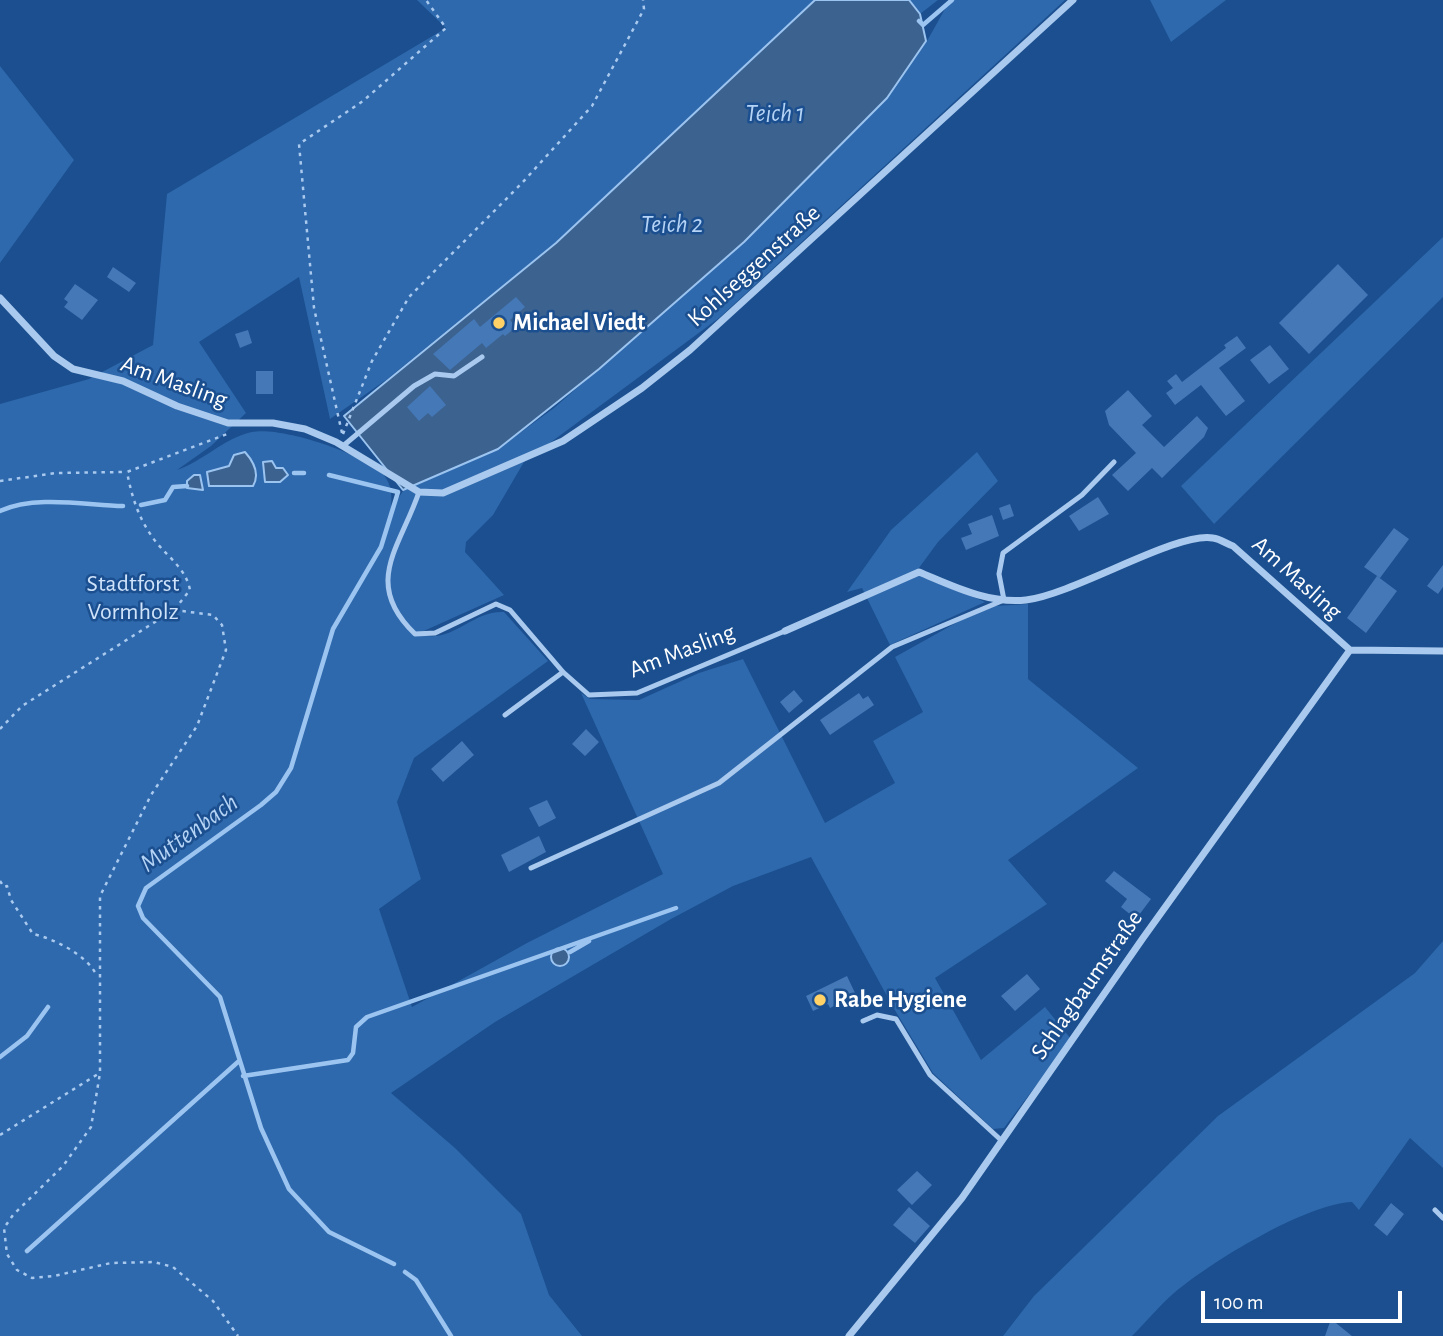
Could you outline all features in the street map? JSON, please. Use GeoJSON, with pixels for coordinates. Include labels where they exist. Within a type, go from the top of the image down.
{"type":"FeatureCollection","features":[{"type":"Feature","properties":{"kind":"street","name":"Kohlseggenstraße"},"geometry":{"type":"LineString","coordinates":[[419,492],[443,493],[564,441],[642,388],[690,350],[1073,0]]}},
{"type":"Feature","properties":{"kind":"street","name":"Am Masling"},"geometry":{"type":"LineString","coordinates":[[0,298],[54,356],[73,369],[123,382],[228,423],[273,423],[305,429],[343,446],[419,492]]}},
{"type":"Feature","properties":{"kind":"street","name":"Am Masling"},"geometry":{"type":"LineString","coordinates":[[785,631],[919,572],[970,593],[1004,600],[1027,600],[1070,588],[1177,544],[1212,538],[1233,546],[1350,650],[1443,651]]}},
{"type":"Feature","properties":{"kind":"street","name":"Schlagbaumstraße"},"geometry":{"type":"LineString","coordinates":[[849,1336],[962,1198],[1158,916],[1350,650]]}},
{"type":"Feature","properties":{"kind":"lane"},"geometry":{"type":"LineString","coordinates":[[343,446],[414,386],[435,374],[454,376],[482,357]]}},
{"type":"Feature","properties":{"kind":"lane"},"geometry":{"type":"LineString","coordinates":[[531,868],[719,783],[892,647],[1004,600],[999,574],[1003,553],[1082,495],[1114,462]]}},
{"type":"Feature","properties":{"kind":"lane","name":"Am Masling"},"geometry":{"type":"LineString","coordinates":[[419,492],[388,568],[387,594],[396,616],[415,634],[435,633],[496,604],[510,610],[563,672],[589,695],[637,694],[785,631]]}},
{"type":"Feature","properties":{"kind":"lane"},"geometry":{"type":"LineString","coordinates":[[505,715],[563,672]]}},
{"type":"Feature","properties":{"kind":"lane"},"geometry":{"type":"LineString","coordinates":[[863,1020],[877,1015],[897,1019],[930,1075],[1003,1141]]}},
{"type":"Feature","properties":{"kind":"lane"},"geometry":{"type":"LineString","coordinates":[[1435,1210],[1443,1218]]}},
{"type":"Feature","properties":{"kind":"path"},"geometry":{"type":"LineString","coordinates":[[426,0],[446,28],[363,101],[299,144],[314,308],[342,435],[372,360],[409,296],[522,183],[592,106],[644,9],[643,0]]}},
{"type":"Feature","properties":{"kind":"path"},"geometry":{"type":"LineString","coordinates":[[0,481],[56,473],[127,472],[236,430],[245,424]]}},
{"type":"Feature","properties":{"kind":"path"},"geometry":{"type":"LineString","coordinates":[[0,729],[22,706],[174,610],[190,590],[187,577],[154,540],[133,504],[127,472]]}},
{"type":"Feature","properties":{"kind":"path"},"geometry":{"type":"LineString","coordinates":[[174,610],[213,615],[222,625],[226,650],[197,726],[151,795],[100,895],[100,1073],[90,1127],[63,1166],[13,1215],[4,1228],[8,1254],[17,1270],[33,1278],[111,1263],[154,1262],[173,1267],[213,1301],[238,1336]]}},
{"type":"Feature","properties":{"kind":"path"},"geometry":{"type":"LineString","coordinates":[[0,881],[4,887],[8,886],[11,900],[33,934],[56,939],[91,964],[98,977]]}},
{"type":"Feature","properties":{"kind":"path"},"geometry":{"type":"LineString","coordinates":[[0,1135],[100,1073]]}},
{"type":"Feature","properties":{"kind":"green space","name":"Stadtforst Vormholz"},"geometry":{"type":"Polygon","coordinates":[[[417,0],[815,0],[555,243],[386,380],[330,419],[299,277],[199,342],[246,413],[211,446],[177,470],[242,435],[265,431],[282,433],[340,450],[373,466],[383,474],[390,486],[391,509],[403,491],[498,449],[554,408],[744,242],[887,98],[927,41],[950,0],[1065,0],[719,318],[524,462],[493,515],[466,542],[465,552],[504,595],[417,634],[442,635],[482,616],[504,612],[548,661],[414,758],[397,802],[421,879],[379,909],[412,1007],[527,943],[663,874],[581,693],[590,699],[639,700],[699,673],[743,659],[825,823],[895,783],[873,741],[923,712],[895,657],[963,619],[995,606],[1028,604],[1028,679],[1138,768],[1008,860],[1047,904],[935,978],[981,1060],[1045,1007],[1071,1039],[1004,1128],[993,1129],[933,1073],[893,1007],[811,857],[733,886],[671,919],[495,1022],[391,1093],[455,1148],[521,1214],[549,1295],[582,1336],[0,1336],[0,404],[89,379],[153,345],[167,194],[446,28],[417,0]]]}},
{"type":"Feature","properties":{"kind":"green space"},"geometry":{"type":"Polygon","coordinates":[[[909,0],[938,0],[920,14],[909,0]]]}},
{"type":"Feature","properties":{"kind":"green space"},"geometry":{"type":"Polygon","coordinates":[[[1150,0],[1226,0],[1171,42],[1150,0]]]}},
{"type":"Feature","properties":{"kind":"green space"},"geometry":{"type":"Polygon","coordinates":[[[0,66],[74,160],[0,263],[0,66]]]}},
{"type":"Feature","properties":{"kind":"green space"},"geometry":{"type":"Polygon","coordinates":[[[1443,237],[1443,297],[1214,524],[1181,486],[1443,237]]]}},
{"type":"Feature","properties":{"kind":"green space"},"geometry":{"type":"Polygon","coordinates":[[[977,452],[998,481],[938,542],[916,572],[985,602],[890,645],[862,588],[847,592],[891,530],[977,452]]]}},
{"type":"Feature","properties":{"kind":"green space"},"geometry":{"type":"Polygon","coordinates":[[[1443,941],[1443,1168],[1410,1138],[1359,1210],[1352,1202],[1332,1205],[1285,1223],[1259,1237],[1190,1280],[1132,1336],[1003,1336],[1034,1296],[1218,1116],[1415,973],[1443,941]]]}},
{"type":"Feature","properties":{"kind":"water"},"geometry":{"type":"Polygon","coordinates":[[[815,0],[909,0],[920,14],[926,41],[887,98],[744,242],[599,369],[498,449],[403,490],[344,416],[556,243],[815,0]]]}},
{"type":"Feature","properties":{"kind":"water"},"geometry":{"type":"Polygon","coordinates":[[[245,452],[255,468],[253,486],[209,486],[207,472],[229,466],[234,455],[245,452]]]}},
{"type":"Feature","properties":{"kind":"water"},"geometry":{"type":"Polygon","coordinates":[[[272,461],[276,468],[283,468],[288,475],[280,482],[265,482],[263,462],[272,461]]]}},
{"type":"Feature","properties":{"kind":"water"},"geometry":{"type":"Polygon","coordinates":[[[194,475],[200,475],[203,490],[187,488],[187,481],[194,475]]]}},
{"type":"Feature","properties":{"kind":"water"},"geometry":{"type":"Polygon","coordinates":[[[560,948],[566,951],[569,957],[566,963],[560,966],[554,963],[551,957],[554,951],[560,948]]]}},
{"type":"Feature","properties":{"kind":"building"},"geometry":{"type":"Polygon","coordinates":[[[1338,264],[1368,295],[1309,354],[1279,323],[1338,264]]]}},
{"type":"Feature","properties":{"kind":"building"},"geometry":{"type":"Polygon","coordinates":[[[113,267],[136,283],[129,292],[107,277],[113,267]]]}},
{"type":"Feature","properties":{"kind":"building"},"geometry":{"type":"Polygon","coordinates":[[[75,284],[98,300],[82,320],[64,307],[68,302],[64,299],[75,284]]]}},
{"type":"Feature","properties":{"kind":"building"},"geometry":{"type":"Polygon","coordinates":[[[516,297],[525,307],[510,320],[516,327],[505,336],[503,334],[486,348],[482,343],[450,370],[433,354],[474,319],[480,327],[516,297]]]}},
{"type":"Feature","properties":{"kind":"building"},"geometry":{"type":"Polygon","coordinates":[[[248,330],[252,343],[240,348],[235,334],[248,330]]]}},
{"type":"Feature","properties":{"kind":"building"},"geometry":{"type":"Polygon","coordinates":[[[1237,336],[1246,348],[1219,368],[1245,401],[1226,416],[1201,385],[1175,405],[1166,393],[1173,388],[1167,381],[1176,374],[1182,382],[1226,348],[1224,345],[1237,336]]]}},
{"type":"Feature","properties":{"kind":"building"},"geometry":{"type":"Polygon","coordinates":[[[1270,345],[1289,369],[1269,384],[1250,360],[1270,345]]]}},
{"type":"Feature","properties":{"kind":"building"},"geometry":{"type":"Polygon","coordinates":[[[256,371],[273,371],[273,394],[256,394],[256,371]]]}},
{"type":"Feature","properties":{"kind":"building"},"geometry":{"type":"Polygon","coordinates":[[[430,386],[446,405],[432,417],[428,413],[419,421],[407,407],[430,386]]]}},
{"type":"Feature","properties":{"kind":"building"},"geometry":{"type":"Polygon","coordinates":[[[1128,390],[1152,416],[1142,425],[1164,447],[1197,416],[1208,428],[1204,437],[1162,478],[1152,468],[1128,491],[1112,475],[1136,453],[1109,425],[1105,411],[1128,390]]]}},
{"type":"Feature","properties":{"kind":"building"},"geometry":{"type":"Polygon","coordinates":[[[1098,497],[1109,514],[1079,531],[1069,516],[1098,497]]]}},
{"type":"Feature","properties":{"kind":"building"},"geometry":{"type":"Polygon","coordinates":[[[1010,504],[1014,516],[1003,520],[999,508],[1010,504]]]}},
{"type":"Feature","properties":{"kind":"building"},"geometry":{"type":"Polygon","coordinates":[[[992,515],[999,536],[966,550],[961,538],[972,534],[968,524],[992,515]]]}},
{"type":"Feature","properties":{"kind":"building"},"geometry":{"type":"Polygon","coordinates":[[[1394,528],[1409,539],[1380,578],[1364,567],[1394,528]]]}},
{"type":"Feature","properties":{"kind":"building"},"geometry":{"type":"Polygon","coordinates":[[[1443,565],[1443,587],[1438,594],[1427,586],[1443,565]]]}},
{"type":"Feature","properties":{"kind":"building"},"geometry":{"type":"Polygon","coordinates":[[[1377,576],[1397,591],[1366,633],[1347,618],[1377,576]]]}},
{"type":"Feature","properties":{"kind":"building"},"geometry":{"type":"Polygon","coordinates":[[[794,690],[803,701],[789,713],[780,702],[794,690]]]}},
{"type":"Feature","properties":{"kind":"building"},"geometry":{"type":"Polygon","coordinates":[[[859,693],[863,699],[868,696],[874,705],[830,735],[820,720],[859,693]]]}},
{"type":"Feature","properties":{"kind":"building"},"geometry":{"type":"Polygon","coordinates":[[[586,729],[599,742],[585,756],[572,744],[586,729]]]}},
{"type":"Feature","properties":{"kind":"building"},"geometry":{"type":"Polygon","coordinates":[[[462,741],[474,755],[443,782],[431,769],[462,741]]]}},
{"type":"Feature","properties":{"kind":"building"},"geometry":{"type":"Polygon","coordinates":[[[547,800],[556,818],[539,827],[529,808],[547,800]]]}},
{"type":"Feature","properties":{"kind":"building"},"geometry":{"type":"Polygon","coordinates":[[[539,836],[546,852],[509,872],[501,855],[539,836]]]}},
{"type":"Feature","properties":{"kind":"building"},"geometry":{"type":"Polygon","coordinates":[[[1114,871],[1151,899],[1136,919],[1121,907],[1127,899],[1105,881],[1114,871]]]}},
{"type":"Feature","properties":{"kind":"building"},"geometry":{"type":"Polygon","coordinates":[[[1027,974],[1040,989],[1015,1011],[1001,996],[1027,974]]]}},
{"type":"Feature","properties":{"kind":"building"},"geometry":{"type":"Polygon","coordinates":[[[847,976],[856,995],[830,1008],[828,1004],[813,1011],[806,996],[847,976]]]}},
{"type":"Feature","properties":{"kind":"building"},"geometry":{"type":"Polygon","coordinates":[[[917,1171],[932,1185],[912,1205],[897,1190],[917,1171]]]}},
{"type":"Feature","properties":{"kind":"building"},"geometry":{"type":"Polygon","coordinates":[[[1391,1203],[1404,1214],[1387,1236],[1374,1225],[1391,1203]]]}},
{"type":"Feature","properties":{"kind":"building"},"geometry":{"type":"Polygon","coordinates":[[[909,1207],[930,1226],[915,1243],[893,1225],[909,1207]]]}},
{"type":"Feature","properties":{"kind":"building"},"geometry":{"type":"Polygon","coordinates":[[[1331,1319],[1352,1336],[1325,1336],[1331,1319]]]}},
{"type":"Feature","properties":{"kind":"waterway","name":"Muttenbach"},"geometry":{"type":"LineString","coordinates":[[919,21],[923,25],[952,0]]}},
{"type":"Feature","properties":{"kind":"waterway"},"geometry":{"type":"LineString","coordinates":[[294,473],[304,473]]}},
{"type":"Feature","properties":{"kind":"waterway","name":"Muttenbach"},"geometry":{"type":"LineString","coordinates":[[329,475],[398,492],[381,547],[333,629],[291,768],[276,792],[261,805],[146,888],[138,906],[143,918],[220,997],[261,1128],[289,1189],[329,1232],[394,1264]]}},
{"type":"Feature","properties":{"kind":"waterway"},"geometry":{"type":"LineString","coordinates":[[141,505],[165,500],[173,487],[187,486]]}},
{"type":"Feature","properties":{"kind":"waterway"},"geometry":{"type":"LineString","coordinates":[[0,511],[14,506],[45,502],[123,506]]}},
{"type":"Feature","properties":{"kind":"waterway"},"geometry":{"type":"LineString","coordinates":[[243,1076],[348,1060],[353,1053],[356,1027],[367,1017],[676,908]]}},
{"type":"Feature","properties":{"kind":"waterway"},"geometry":{"type":"LineString","coordinates":[[570,952],[589,941]]}},
{"type":"Feature","properties":{"kind":"waterway"},"geometry":{"type":"LineString","coordinates":[[0,1057],[27,1036],[48,1007]]}},
{"type":"Feature","properties":{"kind":"waterway"},"geometry":{"type":"LineString","coordinates":[[27,1251],[239,1061]]}},
{"type":"Feature","properties":{"kind":"waterway","name":"Muttenbach"},"geometry":{"type":"LineString","coordinates":[[405,1272],[416,1280],[451,1336]]}},
{"type":"Feature","properties":{"kind":"place","name":"Michael Viedt"},"geometry":{"type":"Point","coordinates":[499,323]}},
{"type":"Feature","properties":{"kind":"place","name":"Rabe Hygiene"},"geometry":{"type":"Point","coordinates":[820,1000]}},
{"type":"Feature","properties":{"kind":"water label","name":"Teich 1"},"geometry":{"type":"Point","coordinates":[775,113]}},
{"type":"Feature","properties":{"kind":"water label","name":"Teich 2"},"geometry":{"type":"Point","coordinates":[672,224]}}]}
